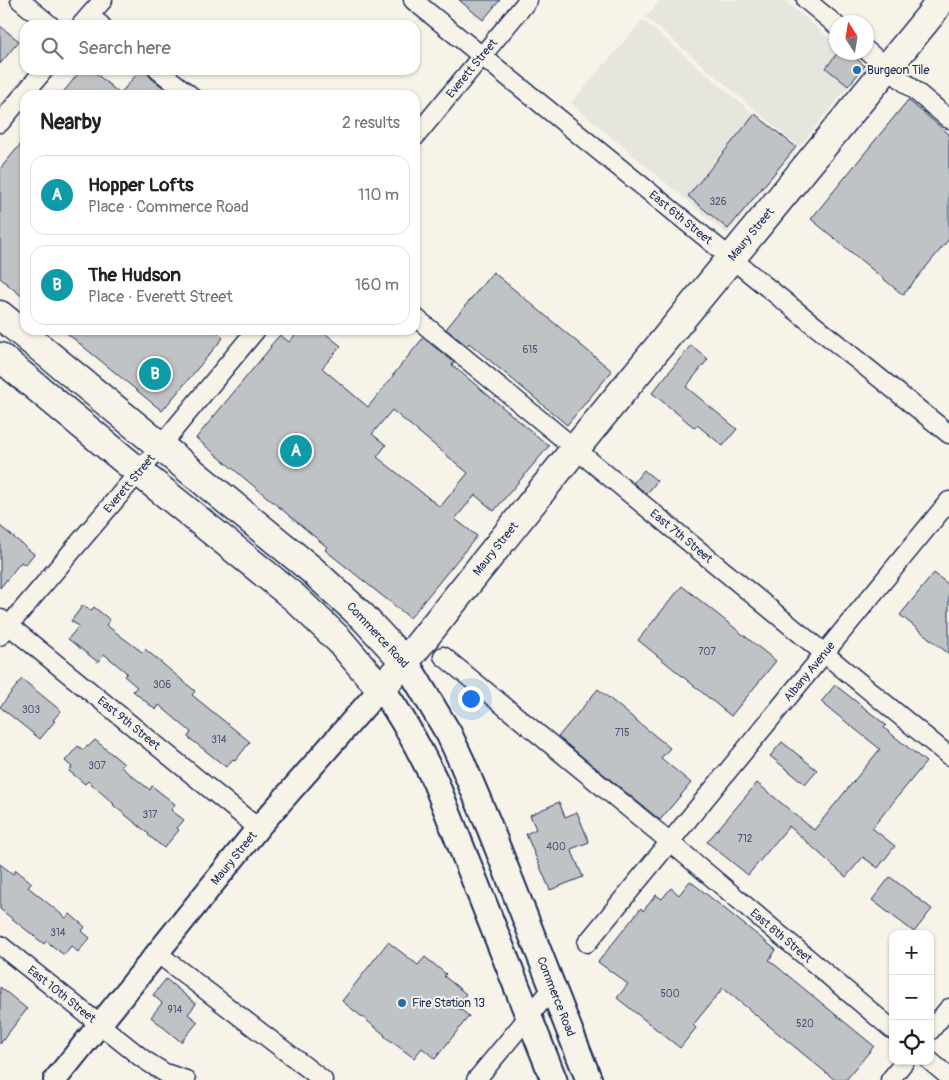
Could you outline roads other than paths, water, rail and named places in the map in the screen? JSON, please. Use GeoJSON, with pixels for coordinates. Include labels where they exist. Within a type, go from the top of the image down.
{"type":"FeatureCollection","features":[{"type":"Feature","properties":{"kind":"main road","name":"Maury Street"},"geometry":{"type":"LineString","coordinates":[[382,688],[940,5]]}},
{"type":"Feature","properties":{"kind":"main road","name":"Commerce Road"},"geometry":{"type":"LineString","coordinates":[[0,315],[20,331]]}},
{"type":"Feature","properties":{"kind":"main road","name":"Commerce Road"},"geometry":{"type":"LineString","coordinates":[[25,335],[334,590],[363,617],[405,662],[448,734],[461,760],[589,1080]]}},
{"type":"Feature","properties":{"kind":"main road"},"geometry":{"type":"LineString","coordinates":[[0,357],[302,604],[339,640],[382,688],[420,750],[435,781],[554,1080]]}},
{"type":"Feature","properties":{"kind":"street"},"geometry":{"type":"LineString","coordinates":[[20,0],[44,20]]}},
{"type":"Feature","properties":{"kind":"street"},"geometry":{"type":"LineString","coordinates":[[92,20],[103,0]]}},
{"type":"Feature","properties":{"kind":"street","name":"East 6th Street"},"geometry":{"type":"LineString","coordinates":[[413,0],[949,434]]}},
{"type":"Feature","properties":{"kind":"street","name":"Everett Street"},"geometry":{"type":"LineString","coordinates":[[420,131],[528,0]]}},
{"type":"Feature","properties":{"kind":"street"},"geometry":{"type":"LineString","coordinates":[[806,0],[829,20]]}},
{"type":"Feature","properties":{"kind":"street"},"geometry":{"type":"LineString","coordinates":[[874,56],[949,119]]}},
{"type":"Feature","properties":{"kind":"street"},"geometry":{"type":"LineString","coordinates":[[27,90],[40,75]]}},
{"type":"Feature","properties":{"kind":"street"},"geometry":{"type":"LineString","coordinates":[[164,75],[184,90]]}},
{"type":"Feature","properties":{"kind":"street"},"geometry":{"type":"LineString","coordinates":[[0,123],[20,99]]}},
{"type":"Feature","properties":{"kind":"street","name":"East 7th Street"},"geometry":{"type":"LineString","coordinates":[[420,321],[949,756]]}},
{"type":"Feature","properties":{"kind":"street","name":"Everett Street"},"geometry":{"type":"LineString","coordinates":[[3,626],[139,472],[252,335]]}},
{"type":"Feature","properties":{"kind":"street","name":"Albany Avenue"},"geometry":{"type":"LineString","coordinates":[[587,943],[949,501]]}},
{"type":"Feature","properties":{"kind":"street","name":"East 9th Street"},"geometry":{"type":"LineString","coordinates":[[3,626],[258,828]]}},
{"type":"Feature","properties":{"kind":"street"},"geometry":{"type":"LineString","coordinates":[[444,656],[670,842]]}},
{"type":"Feature","properties":{"kind":"street","name":"Maury Street"},"geometry":{"type":"LineString","coordinates":[[55,1080],[258,828],[382,688]]}},
{"type":"Feature","properties":{"kind":"street","name":"East 8th Street"},"geometry":{"type":"LineString","coordinates":[[670,842],[889,1027]]}},
{"type":"Feature","properties":{"kind":"street","name":"East 10th Street"},"geometry":{"type":"LineString","coordinates":[[0,945],[143,1059],[165,1073],[186,1080]]}},
{"type":"Feature","properties":{"kind":"street"},"geometry":{"type":"LineString","coordinates":[[157,953],[323,1080]]}},
{"type":"Feature","properties":{"kind":"street"},"geometry":{"type":"LineString","coordinates":[[476,1080],[553,988]]}},
{"type":"Feature","properties":{"kind":"street"},"geometry":{"type":"LineString","coordinates":[[934,1026],[949,1008]]}},
{"type":"Feature","properties":{"kind":"street"},"geometry":{"type":"LineString","coordinates":[[934,1064],[949,1077]]}},
{"type":"Feature","properties":{"kind":"street"},"geometry":{"type":"LineString","coordinates":[[890,1080],[902,1065]]}},
{"type":"Feature","properties":{"kind":"place","name":"Burgeon Tile"},"geometry":{"type":"Point","coordinates":[857,70]}},
{"type":"Feature","properties":{"kind":"place","name":"The Hudson"},"geometry":{"type":"Point","coordinates":[155,374]}},
{"type":"Feature","properties":{"kind":"place","name":"Hopper Lofts"},"geometry":{"type":"Point","coordinates":[296,451]}},
{"type":"Feature","properties":{"kind":"place","name":"Fire Station 13"},"geometry":{"type":"Point","coordinates":[402,1003]}}]}
